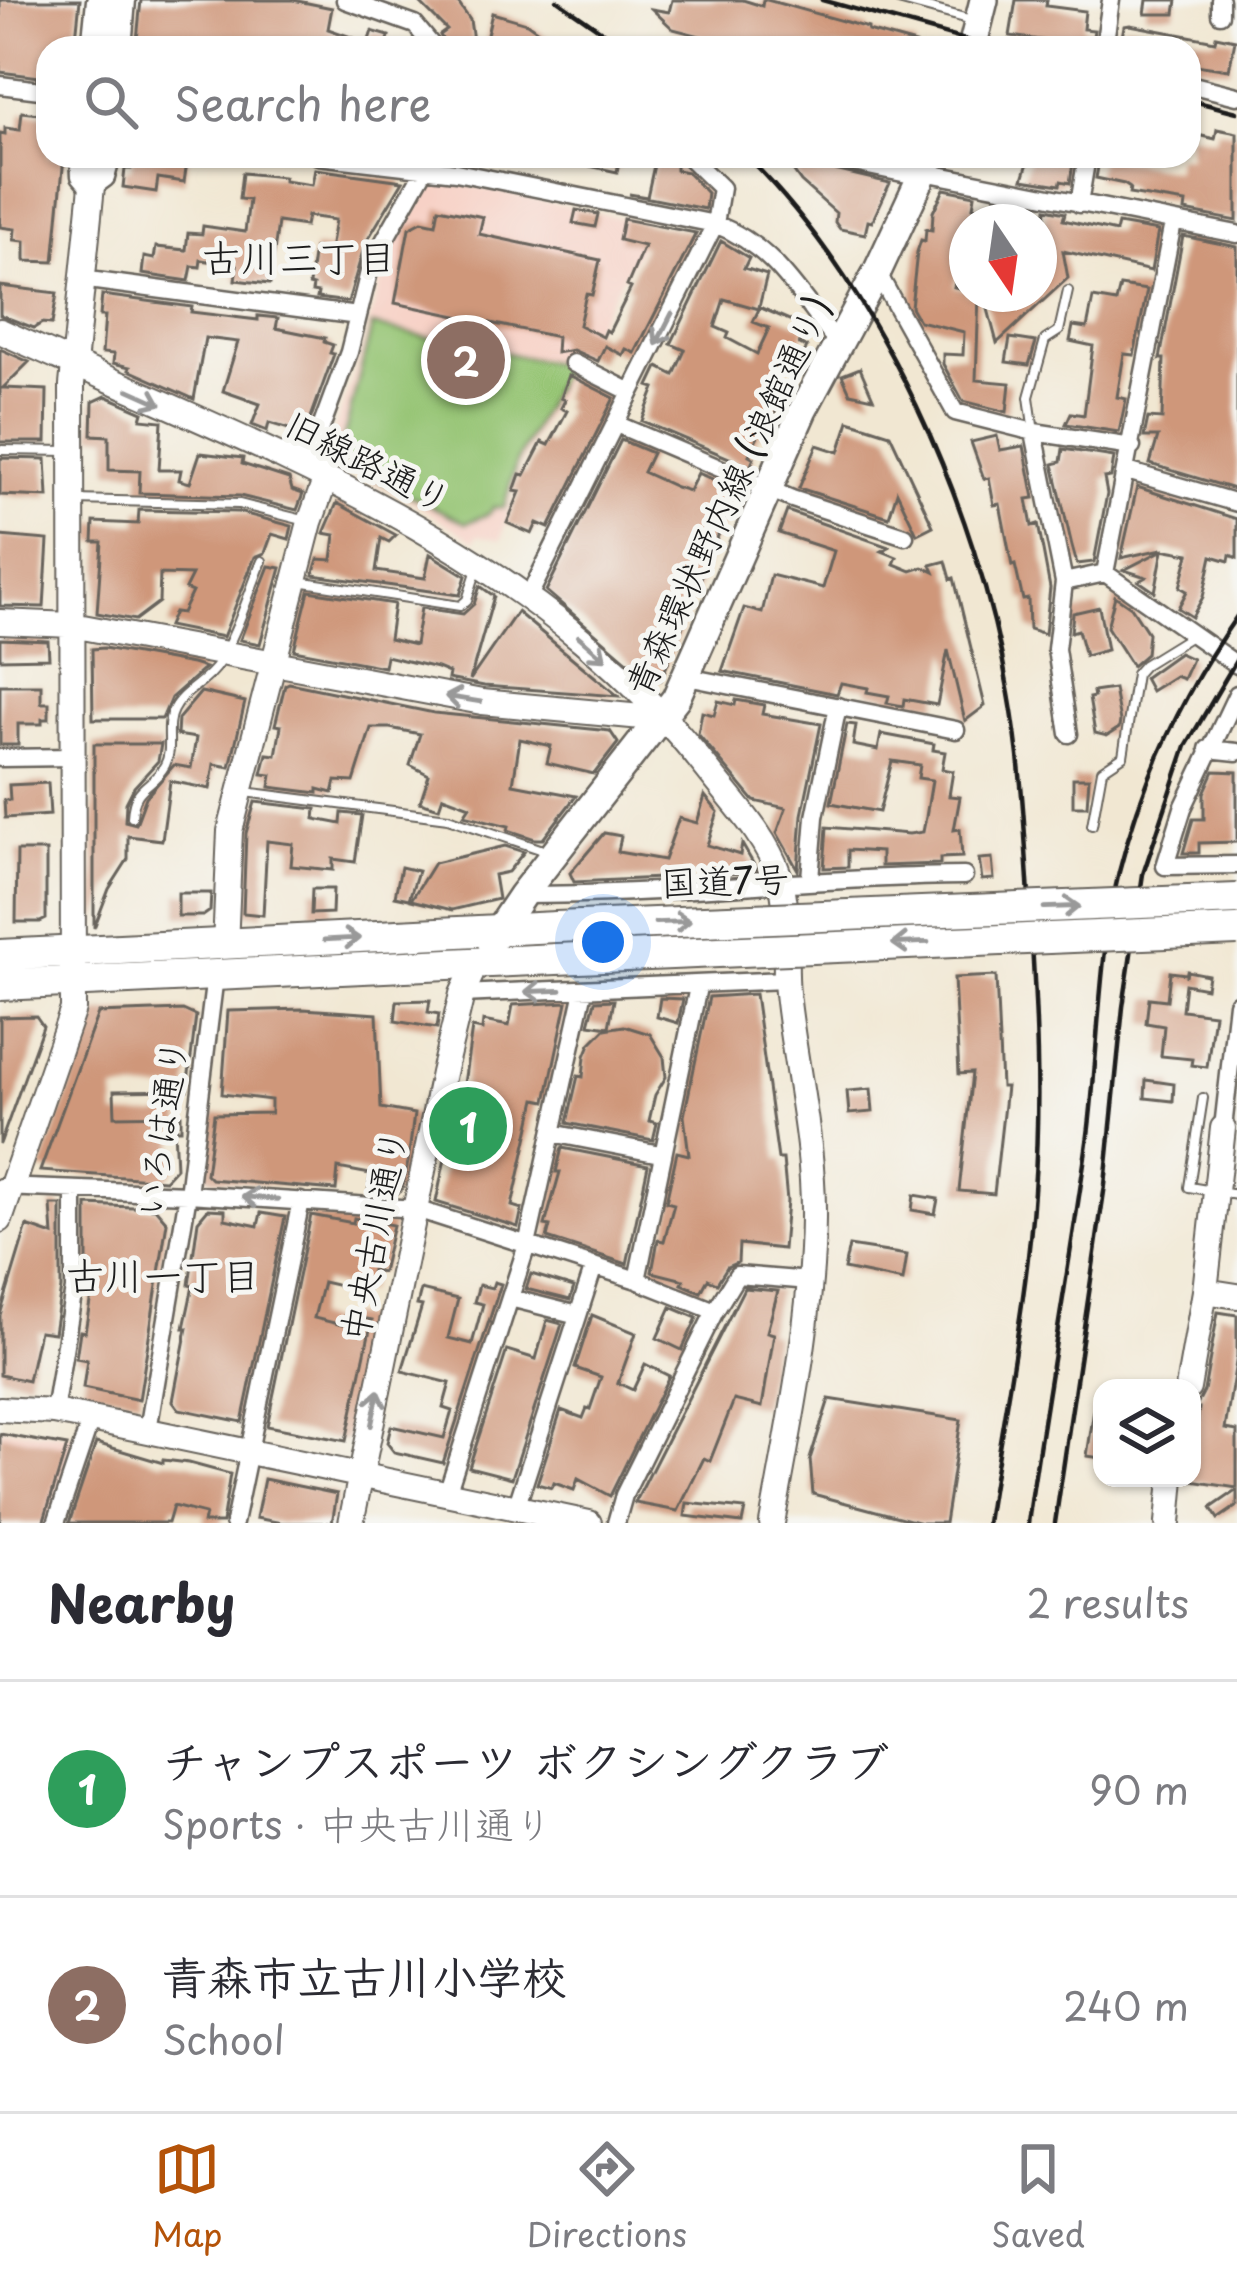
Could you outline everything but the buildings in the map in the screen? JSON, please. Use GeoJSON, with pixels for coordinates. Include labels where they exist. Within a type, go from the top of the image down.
{"type":"FeatureCollection","features":[{"type":"Feature","properties":{"kind":"highway","name":"国道7号"},"geometry":{"type":"LineString","coordinates":[[0,985],[74,968],[225,946],[556,926],[1237,899]]}},
{"type":"Feature","properties":{"kind":"highway","name":"国道7号"},"geometry":{"type":"LineString","coordinates":[[0,955],[74,968],[215,976],[1237,929]]}},
{"type":"Feature","properties":{"kind":"main road","name":"青森環状野内線 (浪館通り)"},"geometry":{"type":"LineString","coordinates":[[476,964],[553,854],[663,719],[688,676],[766,489],[926,168]]}},
{"type":"Feature","properties":{"kind":"street"},"geometry":{"type":"LineString","coordinates":[[91,36],[95,0]]}},
{"type":"Feature","properties":{"kind":"street"},"geometry":{"type":"LineString","coordinates":[[109,36],[112,0]]}},
{"type":"Feature","properties":{"kind":"street"},"geometry":{"type":"LineString","coordinates":[[124,36],[128,0]]}},
{"type":"Feature","properties":{"kind":"street"},"geometry":{"type":"LineString","coordinates":[[345,0],[415,25],[424,36]]}},
{"type":"Feature","properties":{"kind":"street"},"geometry":{"type":"LineString","coordinates":[[1105,36],[1111,0]]}},
{"type":"Feature","properties":{"kind":"street"},"geometry":{"type":"LineString","coordinates":[[0,86],[36,90]]}},
{"type":"Feature","properties":{"kind":"street"},"geometry":{"type":"LineString","coordinates":[[1201,87],[1237,95]]}},
{"type":"Feature","properties":{"kind":"street"},"geometry":{"type":"LineString","coordinates":[[80,168],[80,176],[92,189]]}},
{"type":"Feature","properties":{"kind":"street"},"geometry":{"type":"LineString","coordinates":[[0,1220],[5,1187],[73,1009],[71,451],[74,364],[94,168]]}},
{"type":"Feature","properties":{"kind":"street"},"geometry":{"type":"LineString","coordinates":[[92,189],[106,178],[109,168]]}},
{"type":"Feature","properties":{"kind":"street"},"geometry":{"type":"LineString","coordinates":[[225,946],[227,850],[310,522],[331,405],[377,251],[426,168]]}},
{"type":"Feature","properties":{"kind":"street"},"geometry":{"type":"LineString","coordinates":[[458,168],[715,224],[779,265],[836,342]]}},
{"type":"Feature","properties":{"kind":"street"},"geometry":{"type":"LineString","coordinates":[[529,596],[715,224],[722,188],[701,168]]}},
{"type":"Feature","properties":{"kind":"street"},"geometry":{"type":"LineString","coordinates":[[926,168],[1237,234]]}},
{"type":"Feature","properties":{"kind":"street"},"geometry":{"type":"LineString","coordinates":[[1079,204],[1085,168]]}},
{"type":"Feature","properties":{"kind":"street"},"geometry":{"type":"LineString","coordinates":[[1106,573],[1173,223]]}},
{"type":"Feature","properties":{"kind":"street"},"geometry":{"type":"LineString","coordinates":[[877,272],[953,411],[1034,432],[1132,447]]}},
{"type":"Feature","properties":{"kind":"street"},"geometry":{"type":"LineString","coordinates":[[81,279],[358,316]]}},
{"type":"Feature","properties":{"kind":"street","name":"旧線路通り"},"geometry":{"type":"LineString","coordinates":[[0,331],[316,473],[422,526],[529,596],[594,648],[663,719],[751,826],[782,884]]}},
{"type":"Feature","properties":{"kind":"street"},"geometry":{"type":"LineString","coordinates":[[573,363],[631,392]]}},
{"type":"Feature","properties":{"kind":"street"},"geometry":{"type":"LineString","coordinates":[[616,424],[766,489],[905,536]]}},
{"type":"Feature","properties":{"kind":"street"},"geometry":{"type":"LineString","coordinates":[[1034,432],[1064,582],[1056,649],[1069,734]]}},
{"type":"Feature","properties":{"kind":"street"},"geometry":{"type":"LineString","coordinates":[[1127,471],[1237,503]]}},
{"type":"Feature","properties":{"kind":"street"},"geometry":{"type":"LineString","coordinates":[[1064,582],[1106,573],[1237,665]]}},
{"type":"Feature","properties":{"kind":"street"},"geometry":{"type":"LineString","coordinates":[[0,622],[72,625],[482,702],[663,719]]}},
{"type":"Feature","properties":{"kind":"street"},"geometry":{"type":"LineString","coordinates":[[688,676],[956,730]]}},
{"type":"Feature","properties":{"kind":"street"},"geometry":{"type":"LineString","coordinates":[[1237,694],[1183,808],[1165,866],[1237,865]]}},
{"type":"Feature","properties":{"kind":"street"},"geometry":{"type":"LineString","coordinates":[[810,879],[814,817],[838,706]]}},
{"type":"Feature","properties":{"kind":"street"},"geometry":{"type":"LineString","coordinates":[[1208,749],[1237,752]]}},
{"type":"Feature","properties":{"kind":"street"},"geometry":{"type":"LineString","coordinates":[[0,758],[73,757]]}},
{"type":"Feature","properties":{"kind":"street"},"geometry":{"type":"LineString","coordinates":[[522,895],[810,879],[964,876]]}},
{"type":"Feature","properties":{"kind":"street"},"geometry":{"type":"LineString","coordinates":[[772,1523],[810,1281],[812,1179],[786,980],[782,884]]}},
{"type":"Feature","properties":{"kind":"street","name":"中央古川通り"},"geometry":{"type":"LineString","coordinates":[[352,1523],[462,994],[476,964]]}},
{"type":"Feature","properties":{"kind":"street","name":"いろは通り"},"geometry":{"type":"LineString","coordinates":[[148,1430],[188,1193],[215,976]]}},
{"type":"Feature","properties":{"kind":"street"},"geometry":{"type":"LineString","coordinates":[[462,994],[786,980]]}},
{"type":"Feature","properties":{"kind":"street"},"geometry":{"type":"LineString","coordinates":[[637,1280],[698,987]]}},
{"type":"Feature","properties":{"kind":"street"},"geometry":{"type":"LineString","coordinates":[[447,1493],[527,1245],[584,990]]}},
{"type":"Feature","properties":{"kind":"street"},"geometry":{"type":"LineString","coordinates":[[1190,1379],[1227,1193],[1237,1003]]}},
{"type":"Feature","properties":{"kind":"street"},"geometry":{"type":"LineString","coordinates":[[552,1133],[661,1154]]}},
{"type":"Feature","properties":{"kind":"street"},"geometry":{"type":"LineString","coordinates":[[5,1187],[188,1193],[416,1209],[637,1280],[715,1311]]}},
{"type":"Feature","properties":{"kind":"street"},"geometry":{"type":"LineString","coordinates":[[54,1412],[74,1288],[74,1190]]}},
{"type":"Feature","properties":{"kind":"street"},"geometry":{"type":"LineString","coordinates":[[234,1523],[301,1201]]}},
{"type":"Feature","properties":{"kind":"street"},"geometry":{"type":"LineString","coordinates":[[516,1508],[594,1266]]}},
{"type":"Feature","properties":{"kind":"street"},"geometry":{"type":"LineString","coordinates":[[616,1523],[624,1495],[737,1275],[810,1281]]}},
{"type":"Feature","properties":{"kind":"street"},"geometry":{"type":"LineString","coordinates":[[1205,1291],[1237,1296]]}},
{"type":"Feature","properties":{"kind":"street"},"geometry":{"type":"LineString","coordinates":[[510,1298],[578,1316]]}},
{"type":"Feature","properties":{"kind":"street"},"geometry":{"type":"LineString","coordinates":[[0,1409],[54,1412],[148,1430],[589,1523]]}},
{"type":"Feature","properties":{"kind":"street"},"geometry":{"type":"LineString","coordinates":[[56,1523],[91,1419]]}},
{"type":"Feature","properties":{"kind":"street"},"geometry":{"type":"LineString","coordinates":[[1168,1523],[1171,1487]]}},
{"type":"Feature","properties":{"kind":"lane"},"geometry":{"type":"LineString","coordinates":[[898,0],[978,23]]}},
{"type":"Feature","properties":{"kind":"lane"},"geometry":{"type":"LineString","coordinates":[[1034,432],[1029,397],[1045,340],[1059,331],[1068,290]]}},
{"type":"Feature","properties":{"kind":"lane"},"geometry":{"type":"LineString","coordinates":[[0,450],[71,451]]}},
{"type":"Feature","properties":{"kind":"lane"},"geometry":{"type":"LineString","coordinates":[[70,500],[239,504],[310,522]]}},
{"type":"Feature","properties":{"kind":"lane"},"geometry":{"type":"LineString","coordinates":[[132,817],[137,793],[169,756],[169,721],[175,706],[207,679],[223,654],[262,561]]}},
{"type":"Feature","properties":{"kind":"lane"},"geometry":{"type":"LineString","coordinates":[[296,580],[460,606],[467,600],[480,562]]}},
{"type":"Feature","properties":{"kind":"lane"},"geometry":{"type":"LineString","coordinates":[[1092,825],[1102,770],[1123,756],[1136,674],[1192,635]]}},
{"type":"Feature","properties":{"kind":"lane"},"geometry":{"type":"LineString","coordinates":[[239,791],[448,818],[553,854]]}},
{"type":"Feature","properties":{"kind":"lane"},"geometry":{"type":"LineString","coordinates":[[1203,1098],[1189,1187],[1227,1193]]}},
{"type":"Feature","properties":{"kind":"shaded area"},"geometry":{"type":"Polygon","coordinates":[[[455,182],[648,224],[639,249],[518,469],[501,540],[478,535],[474,541],[411,501],[325,457],[358,363],[389,251],[430,188],[455,182]]]}},
{"type":"Feature","properties":{"kind":"shaded area"},"geometry":{"type":"Polygon","coordinates":[[[0,1429],[76,1435],[48,1523],[0,1523],[0,1429]]]}},
{"type":"Feature","properties":{"kind":"green space"},"geometry":{"type":"Polygon","coordinates":[[[372,326],[565,365],[516,463],[504,508],[493,507],[490,513],[466,523],[338,460],[372,326]]]}},
{"type":"Feature","properties":{"kind":"railway"},"geometry":{"type":"LineString","coordinates":[[557,0],[609,36]]}},
{"type":"Feature","properties":{"kind":"railway"},"geometry":{"type":"LineString","coordinates":[[822,0],[951,36]]}},
{"type":"Feature","properties":{"kind":"railway"},"geometry":{"type":"LineString","coordinates":[[1201,103],[1237,112]]}},
{"type":"Feature","properties":{"kind":"railway"},"geometry":{"type":"LineString","coordinates":[[757,168],[840,270],[917,406],[974,551],[1009,694],[1026,856],[1037,1121],[1026,1274],[987,1523]]}},
{"type":"Feature","properties":{"kind":"railway"},"geometry":{"type":"LineString","coordinates":[[1028,1523],[1088,1135],[1103,970],[1119,872],[1166,738],[1237,616]]}},
{"type":"Feature","properties":{"kind":"railway"},"geometry":{"type":"LineString","coordinates":[[1055,1523],[1105,1185],[1123,1007],[1143,874],[1186,746],[1237,659]]}},
{"type":"Feature","properties":{"kind":"place","name":"青森市立古川小学校"},"geometry":{"type":"Point","coordinates":[466,360]}},
{"type":"Feature","properties":{"kind":"place","name":"チャンプスポーツ ボクシングクラブ"},"geometry":{"type":"Point","coordinates":[468,1126]}},
{"type":"Feature","properties":{"kind":"district","name":"古川三丁目"},"geometry":{"type":"Point","coordinates":[299,258]}},
{"type":"Feature","properties":{"kind":"district","name":"古川一丁目"},"geometry":{"type":"Point","coordinates":[163,1276]}}]}
